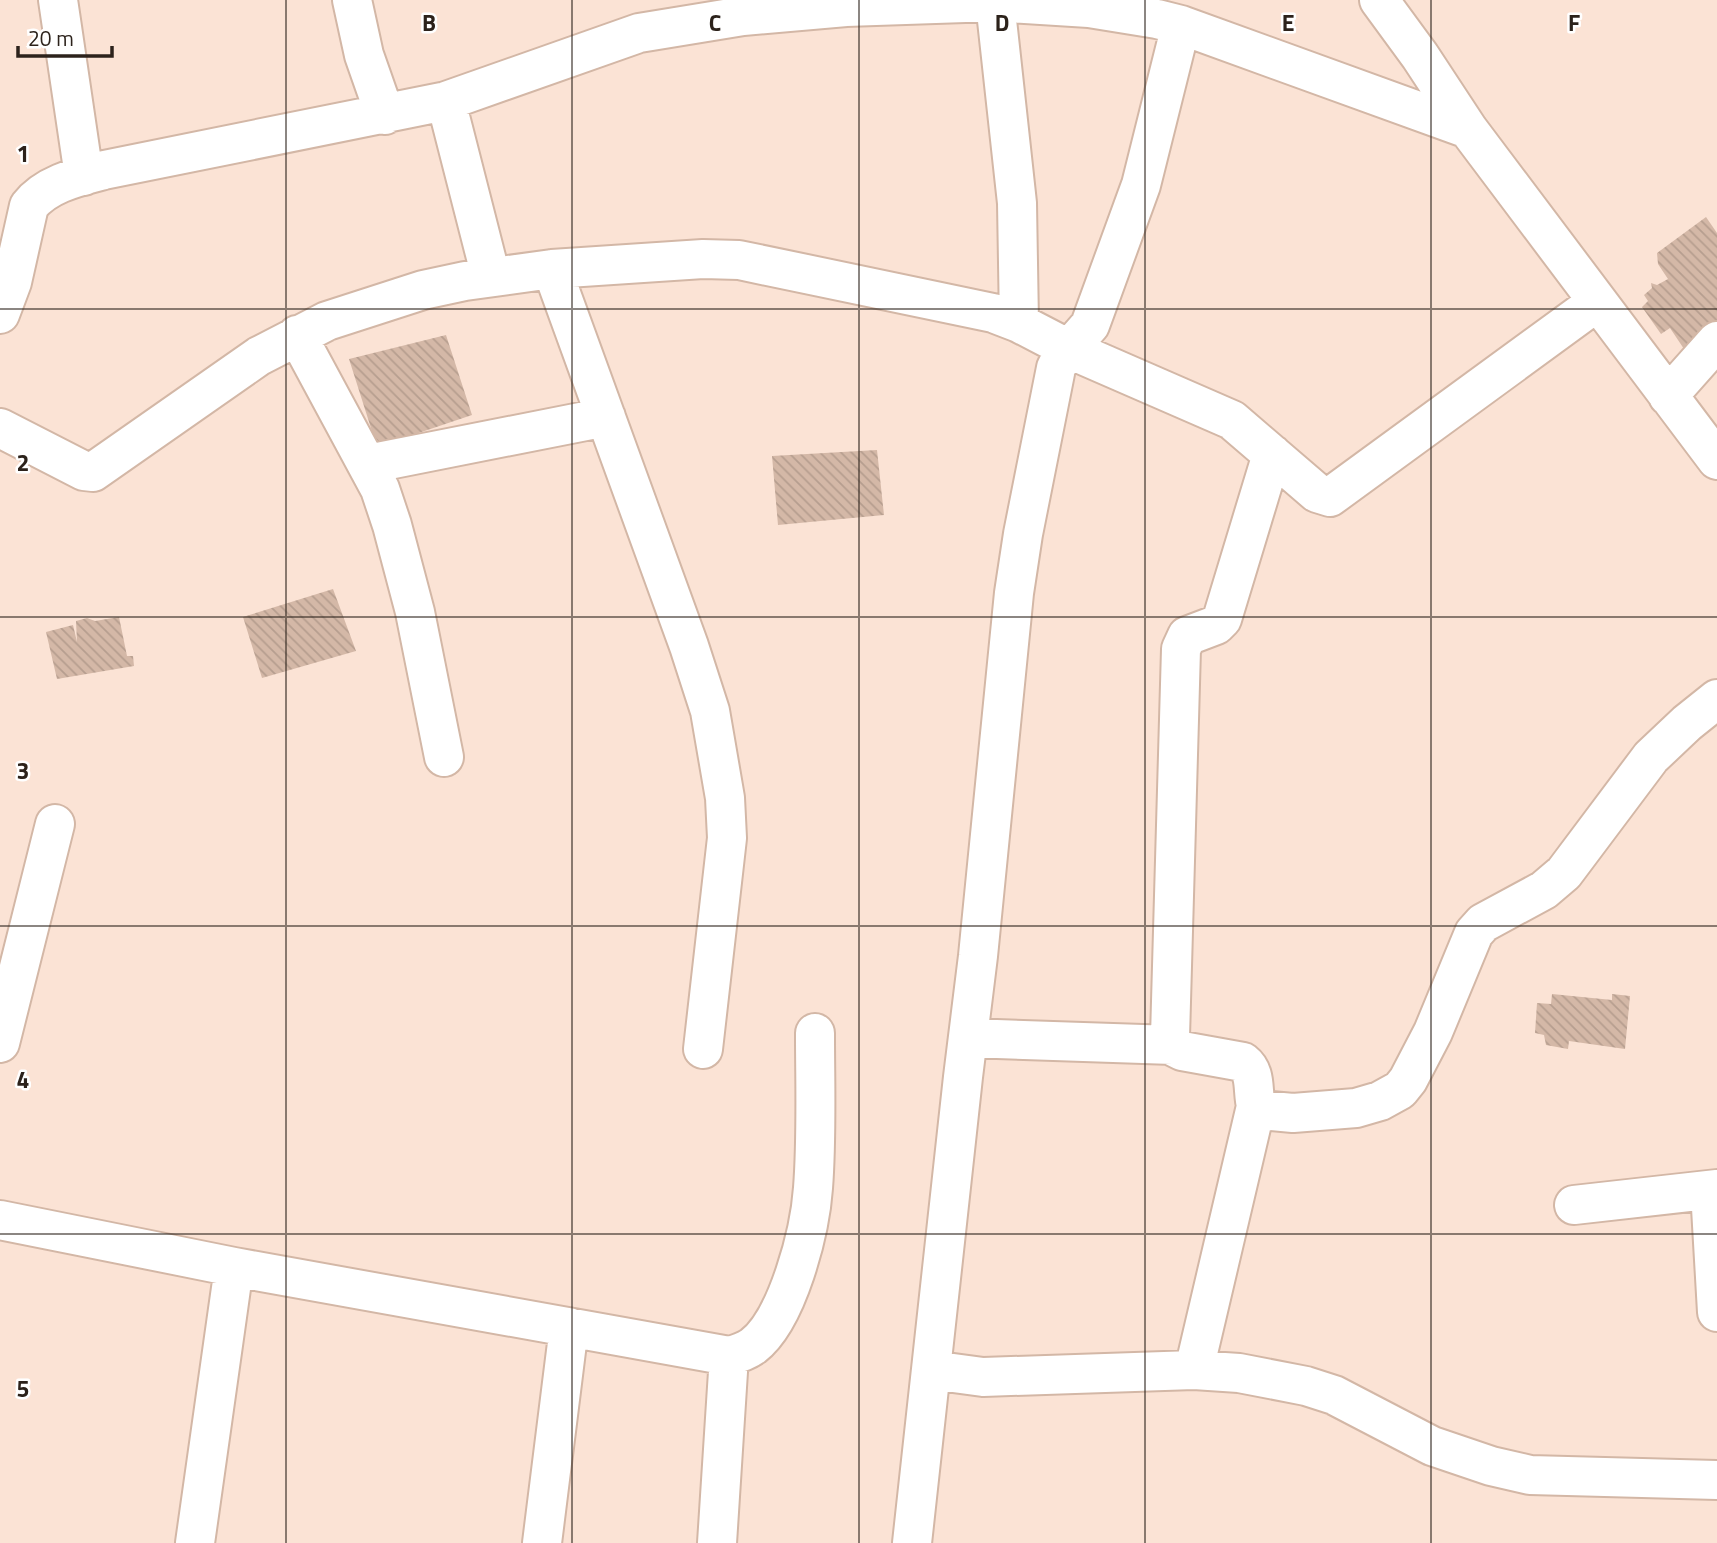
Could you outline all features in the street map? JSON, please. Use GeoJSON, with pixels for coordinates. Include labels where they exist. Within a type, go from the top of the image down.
{"type":"FeatureCollection","features":[{"type":"Feature","properties":{"kind":"street"},"geometry":{"type":"LineString","coordinates":[[58,0],[84,176]]}},
{"type":"Feature","properties":{"kind":"street"},"geometry":{"type":"LineString","coordinates":[[352,0],[363,55],[385,115]]}},
{"type":"Feature","properties":{"kind":"street"},"geometry":{"type":"LineString","coordinates":[[1379,0],[1468,129],[1717,460]]}},
{"type":"Feature","properties":{"kind":"street"},"geometry":{"type":"LineString","coordinates":[[0,314],[12,282],[11,225],[36,197],[56,186],[84,176],[385,115],[446,100],[623,37],[671,26],[743,16],[846,7],[995,2],[1089,8],[1181,25],[1468,129]]}},
{"type":"Feature","properties":{"kind":"street"},"geometry":{"type":"LineString","coordinates":[[995,2],[1017,203],[1019,323]]}},
{"type":"Feature","properties":{"kind":"street"},"geometry":{"type":"LineString","coordinates":[[912,1543],[978,956],[1014,593],[1023,534],[1052,387],[1061,358],[1090,326],[1141,184],[1181,25]]}},
{"type":"Feature","properties":{"kind":"street"},"geometry":{"type":"LineString","coordinates":[[446,100],[491,277]]}},
{"type":"Feature","properties":{"kind":"street"},"geometry":{"type":"LineString","coordinates":[[0,428],[84,471],[93,472],[250,362],[327,321],[423,290],[491,277],[552,269],[703,259],[739,260],[993,313],[1019,323],[1069,349],[1232,420],[1317,494],[1330,497],[1597,302]]}},
{"type":"Feature","properties":{"kind":"street"},"geometry":{"type":"LineString","coordinates":[[552,269],[693,657],[710,711],[725,798],[727,838],[703,1049]]}},
{"type":"Feature","properties":{"kind":"street"},"geometry":{"type":"LineString","coordinates":[[297,335],[380,489],[415,612],[444,757]]}},
{"type":"Feature","properties":{"kind":"street"},"geometry":{"type":"LineString","coordinates":[[1668,396],[1717,341]]}},
{"type":"Feature","properties":{"kind":"street"},"geometry":{"type":"LineString","coordinates":[[368,464],[606,417]]}},
{"type":"Feature","properties":{"kind":"street"},"geometry":{"type":"LineString","coordinates":[[1173,1045],[1170,1037],[1181,649],[1187,636],[1216,625],[1222,619],[1272,454]]}},
{"type":"Feature","properties":{"kind":"street"},"geometry":{"type":"LineString","coordinates":[[1256,1106],[1260,1110],[1293,1113],[1343,1110],[1380,1101],[1399,1090],[1408,1080],[1433,1032],[1474,933],[1483,923],[1544,890],[1564,873],[1651,757],[1717,699]]}},
{"type":"Feature","properties":{"kind":"street"},"geometry":{"type":"LineString","coordinates":[[0,1043],[55,824]]}},
{"type":"Feature","properties":{"kind":"street"},"geometry":{"type":"LineString","coordinates":[[0,1220],[234,1267],[729,1356],[754,1346],[766,1332],[783,1304],[802,1252],[813,1190],[815,1032]]}},
{"type":"Feature","properties":{"kind":"street"},"geometry":{"type":"LineString","coordinates":[[968,1038],[1173,1045],[1182,1051],[1243,1062],[1252,1072],[1256,1106],[1194,1370]]}},
{"type":"Feature","properties":{"kind":"street"},"geometry":{"type":"LineString","coordinates":[[1574,1205],[1713,1190],[1717,1312]]}},
{"type":"Feature","properties":{"kind":"street"},"geometry":{"type":"LineString","coordinates":[[195,1543],[234,1267]]}},
{"type":"Feature","properties":{"kind":"street"},"geometry":{"type":"LineString","coordinates":[[542,1543],[569,1327]]}},
{"type":"Feature","properties":{"kind":"street"},"geometry":{"type":"LineString","coordinates":[[717,1543],[729,1356]]}},
{"type":"Feature","properties":{"kind":"street"},"geometry":{"type":"LineString","coordinates":[[931,1370],[983,1377],[1194,1370],[1239,1373],[1306,1386],[1334,1395],[1455,1456],[1530,1475],[1717,1480]]}},
{"type":"Feature","properties":{"kind":"building"},"geometry":{"type":"Polygon","coordinates":[[[1706,217],[1717,233],[1717,324],[1686,352],[1670,328],[1661,334],[1642,307],[1648,301],[1644,295],[1652,288],[1651,283],[1657,285],[1668,279],[1658,264],[1657,253],[1706,217]]]}},
{"type":"Feature","properties":{"kind":"building"},"geometry":{"type":"Polygon","coordinates":[[[446,335],[472,415],[377,447],[349,359],[446,335]]]}},
{"type":"Feature","properties":{"kind":"building"},"geometry":{"type":"Polygon","coordinates":[[[877,450],[884,515],[778,525],[772,456],[877,450]]]}},
{"type":"Feature","properties":{"kind":"building"},"geometry":{"type":"Polygon","coordinates":[[[333,589],[356,651],[262,678],[243,617],[333,589]]]}},
{"type":"Feature","properties":{"kind":"building"},"geometry":{"type":"Polygon","coordinates":[[[119,617],[127,656],[133,656],[134,666],[57,679],[46,632],[73,625],[77,642],[76,621],[119,617]]]}},
{"type":"Feature","properties":{"kind":"building"},"geometry":{"type":"Polygon","coordinates":[[[1552,994],[1612,1000],[1612,994],[1630,996],[1625,1049],[1569,1041],[1568,1049],[1546,1045],[1544,1035],[1535,1033],[1537,1003],[1551,1004],[1552,994]]]}}]}
